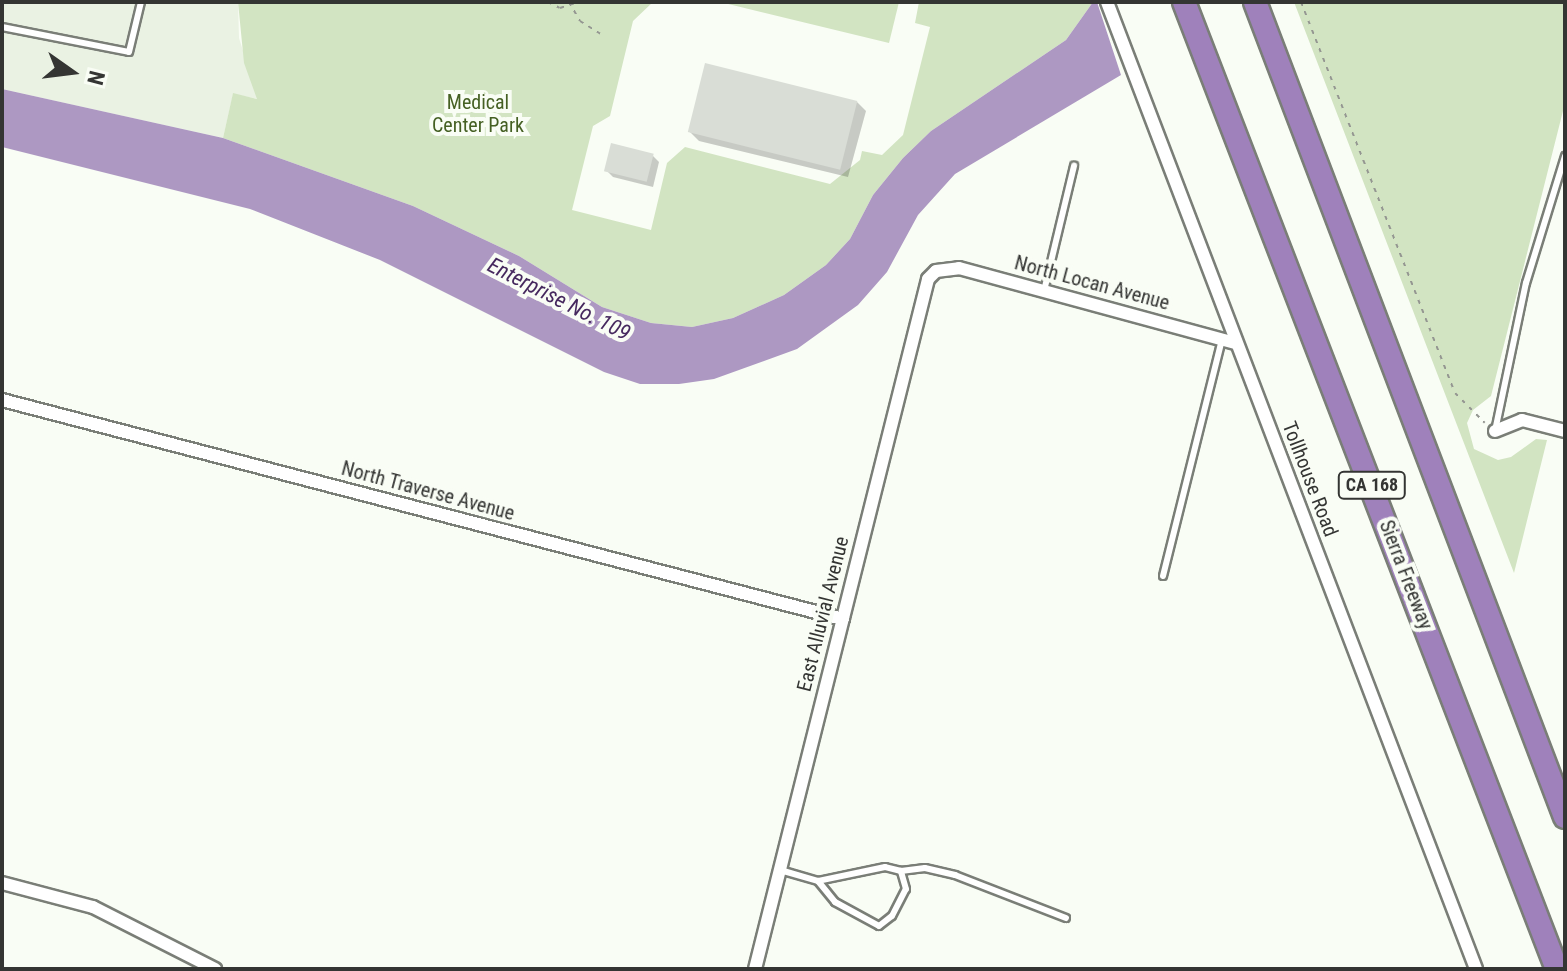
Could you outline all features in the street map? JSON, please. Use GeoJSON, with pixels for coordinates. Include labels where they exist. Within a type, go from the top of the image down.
{"type":"FeatureCollection","features":[{"type":"Feature","properties":{"kind":"highway","name":"Sierra Freeway"},"geometry":{"type":"LineString","coordinates":[[1184,2],[1557,969]]}},
{"type":"Feature","properties":{"kind":"highway","name":"CA 168"},"geometry":{"type":"LineString","coordinates":[[1255,2],[1565,817]]}},
{"type":"Feature","properties":{"kind":"street","name":"Tollhouse Road"},"geometry":{"type":"LineString","coordinates":[[1107,2],[1476,969]]}},
{"type":"Feature","properties":{"kind":"street","name":"North Locan Avenue"},"geometry":{"type":"LineString","coordinates":[[936,271],[959,268],[1236,343]]}},
{"type":"Feature","properties":{"kind":"street","name":"East Alluvial Avenue"},"geometry":{"type":"LineString","coordinates":[[755,969],[922,291],[936,271]]}},
{"type":"Feature","properties":{"kind":"street","name":"North Traverse Avenue"},"geometry":{"type":"LineString","coordinates":[[2,400],[843,619]]}},
{"type":"Feature","properties":{"kind":"street"},"geometry":{"type":"LineString","coordinates":[[1495,431],[1522,420],[1565,431]]}},
{"type":"Feature","properties":{"kind":"street"},"geometry":{"type":"LineString","coordinates":[[2,883],[93,907],[215,969]]}},
{"type":"Feature","properties":{"kind":"lane"},"geometry":{"type":"LineString","coordinates":[[2,27],[129,52],[141,2]]}},
{"type":"Feature","properties":{"kind":"lane"},"geometry":{"type":"LineString","coordinates":[[1495,431],[1526,283],[1565,156]]}},
{"type":"Feature","properties":{"kind":"lane"},"geometry":{"type":"LineString","coordinates":[[1044,291],[1074,166]]}},
{"type":"Feature","properties":{"kind":"lane"},"geometry":{"type":"LineString","coordinates":[[1163,576],[1222,339]]}},
{"type":"Feature","properties":{"kind":"lane"},"geometry":{"type":"LineString","coordinates":[[780,870],[818,881],[885,867],[901,871],[925,868],[955,875],[1066,918]]}},
{"type":"Feature","properties":{"kind":"lane"},"geometry":{"type":"LineString","coordinates":[[818,881],[835,902],[879,926],[901,904],[906,889],[901,871]]}},
{"type":"Feature","properties":{"kind":"path"},"geometry":{"type":"LineString","coordinates":[[548,2],[571,7],[578,2]]}},
{"type":"Feature","properties":{"kind":"path"},"geometry":{"type":"LineString","coordinates":[[555,2],[568,2],[580,21],[601,34]]}},
{"type":"Feature","properties":{"kind":"path"},"geometry":{"type":"LineString","coordinates":[[1301,2],[1455,393],[1495,431]]}},
{"type":"Feature","properties":{"kind":"shaded area"},"geometry":{"type":"Polygon","coordinates":[[[2,2],[238,2],[239,38],[258,99],[233,94],[223,138],[2,89],[2,2]]]}},
{"type":"Feature","properties":{"kind":"green space","name":"Medical Center Park"},"geometry":{"type":"Polygon","coordinates":[[[238,2],[653,2],[633,21],[610,116],[593,126],[572,210],[651,230],[667,163],[685,147],[830,184],[860,160],[862,151],[882,155],[903,135],[930,27],[915,23],[919,2],[1093,2],[1066,40],[931,131],[903,158],[873,195],[850,239],[826,265],[784,295],[733,318],[692,327],[651,323],[602,307],[519,256],[413,206],[223,138],[233,93],[257,99],[244,63],[238,2]]]}},
{"type":"Feature","properties":{"kind":"green space"},"geometry":{"type":"Polygon","coordinates":[[[720,2],[899,2],[889,43],[720,2]]]}},
{"type":"Feature","properties":{"kind":"green space"},"geometry":{"type":"Polygon","coordinates":[[[1294,2],[1565,2],[1565,103],[1491,396],[1473,410],[1467,423],[1474,449],[1498,460],[1511,457],[1536,439],[1547,440],[1514,573],[1294,2]]]}},
{"type":"Feature","properties":{"kind":"water","name":"Enterprise No. 109"},"geometry":{"type":"Polygon","coordinates":[[[1093,2],[1097,2],[1121,75],[955,174],[918,215],[887,272],[858,305],[797,349],[714,379],[679,384],[640,384],[604,372],[380,260],[250,209],[2,147],[2,89],[223,138],[413,206],[519,256],[602,307],[651,323],[692,327],[733,318],[784,295],[826,265],[850,239],[873,195],[903,158],[931,131],[1066,40],[1093,2]]]}},
{"type":"Feature","properties":{"kind":"building"},"geometry":{"type":"Polygon","coordinates":[[[705,63],[857,101],[840,170],[688,132],[705,63]]]}},
{"type":"Feature","properties":{"kind":"building"},"geometry":{"type":"Polygon","coordinates":[[[611,143],[654,154],[647,182],[604,171],[611,143]]]}}]}
